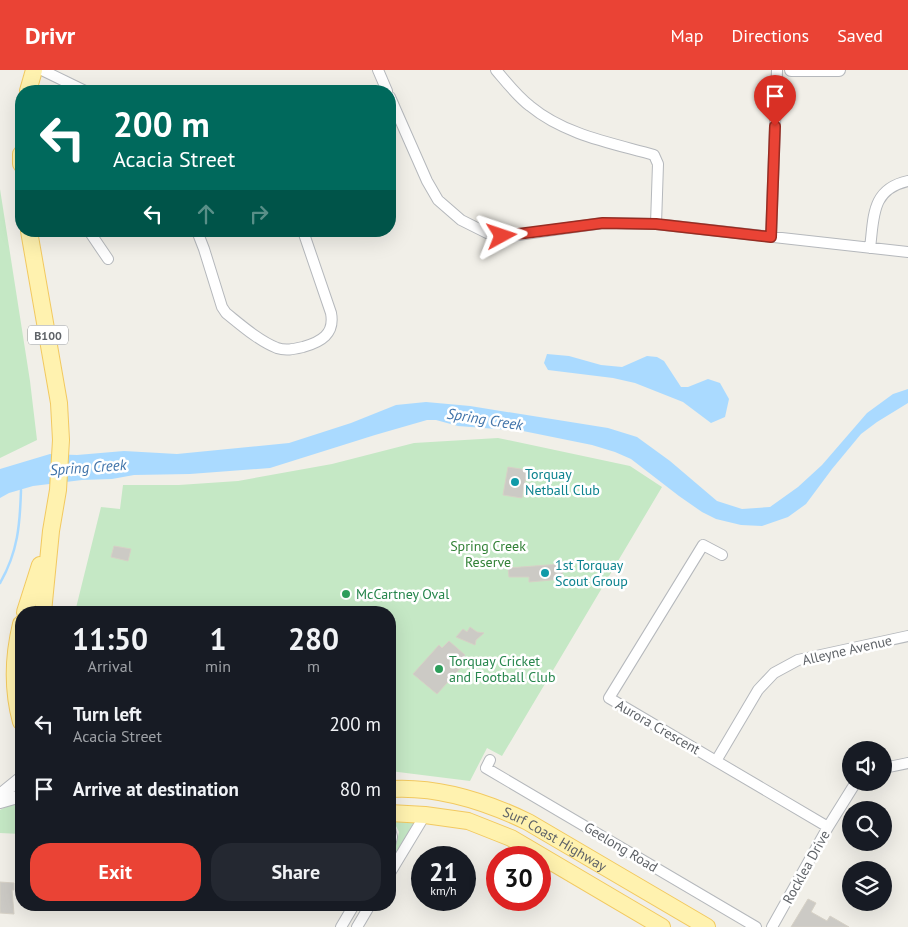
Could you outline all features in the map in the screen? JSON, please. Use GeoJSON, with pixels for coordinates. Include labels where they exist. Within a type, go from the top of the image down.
{"type":"FeatureCollection","features":[{"type":"Feature","properties":{"kind":"main road"},"geometry":{"type":"LineString","coordinates":[[30,85],[34,70]]}},
{"type":"Feature","properties":{"kind":"main road","name":"B100"},"geometry":{"type":"LineString","coordinates":[[31,237],[59,403],[58,490],[51,531],[44,606]]}},
{"type":"Feature","properties":{"kind":"main road","name":"B100"},"geometry":{"type":"LineString","coordinates":[[26,606],[51,531]]}},
{"type":"Feature","properties":{"kind":"main road"},"geometry":{"type":"LineString","coordinates":[[15,664],[15,690]]}},
{"type":"Feature","properties":{"kind":"main road","name":"Surf Coast Highway"},"geometry":{"type":"LineString","coordinates":[[396,789],[428,790],[472,799],[501,809],[528,822],[704,926]]}},
{"type":"Feature","properties":{"kind":"main road","name":"Surf Coast Highway"},"geometry":{"type":"LineString","coordinates":[[396,813],[468,821],[511,838],[662,927]]}},
{"type":"Feature","properties":{"kind":"street"},"geometry":{"type":"LineString","coordinates":[[42,70],[73,85]]}},
{"type":"Feature","properties":{"kind":"street"},"geometry":{"type":"LineString","coordinates":[[378,70],[384,85]]}},
{"type":"Feature","properties":{"kind":"street"},"geometry":{"type":"LineString","coordinates":[[496,70],[521,98],[538,112],[558,124],[582,134],[654,155],[658,164],[656,224]]}},
{"type":"Feature","properties":{"kind":"street"},"geometry":{"type":"LineString","coordinates":[[771,237],[777,70]]}},
{"type":"Feature","properties":{"kind":"street"},"geometry":{"type":"LineString","coordinates":[[791,70],[839,70]]}},
{"type":"Feature","properties":{"kind":"street"},"geometry":{"type":"LineString","coordinates":[[396,110],[438,200],[453,215],[487,233],[502,236],[603,223],[656,224],[908,252]]}},
{"type":"Feature","properties":{"kind":"street"},"geometry":{"type":"LineString","coordinates":[[870,248],[878,200],[887,189],[908,181]]}},
{"type":"Feature","properties":{"kind":"street"},"geometry":{"type":"LineString","coordinates":[[94,237],[108,259]]}},
{"type":"Feature","properties":{"kind":"street"},"geometry":{"type":"LineString","coordinates":[[199,237],[222,307],[226,313],[266,342],[285,350],[300,348],[323,340],[331,328],[332,320],[305,237]]}},
{"type":"Feature","properties":{"kind":"street","name":"Aurora Crescent"},"geometry":{"type":"LineString","coordinates":[[722,555],[703,546],[610,698],[828,827]]}},
{"type":"Feature","properties":{"kind":"street","name":"Alleyne Avenue"},"geometry":{"type":"LineString","coordinates":[[716,761],[758,690],[774,673],[798,660],[908,636]]}},
{"type":"Feature","properties":{"kind":"street"},"geometry":{"type":"LineString","coordinates":[[892,766],[908,763]]}},
{"type":"Feature","properties":{"kind":"street","name":"Geelong Road"},"geometry":{"type":"LineString","coordinates":[[486,768],[756,927]]}},
{"type":"Feature","properties":{"kind":"street"},"geometry":{"type":"LineString","coordinates":[[0,795],[15,783]]}},
{"type":"Feature","properties":{"kind":"street","name":"Rocklea Drive"},"geometry":{"type":"LineString","coordinates":[[772,927],[850,791]]}},
{"type":"Feature","properties":{"kind":"street"},"geometry":{"type":"LineString","coordinates":[[0,802],[15,798]]}},
{"type":"Feature","properties":{"kind":"street"},"geometry":{"type":"LineString","coordinates":[[396,863],[425,815]]}},
{"type":"Feature","properties":{"kind":"street"},"geometry":{"type":"LineString","coordinates":[[341,927],[350,911]]}},
{"type":"Feature","properties":{"kind":"street"},"geometry":{"type":"LineString","coordinates":[[357,927],[366,911]]}},
{"type":"Feature","properties":{"kind":"green space"},"geometry":{"type":"Polygon","coordinates":[[[0,189],[30,381],[37,440],[0,458],[0,189]]]}},
{"type":"Feature","properties":{"kind":"green space","name":"Spring Creek Reserve"},"geometry":{"type":"Polygon","coordinates":[[[498,438],[630,466],[662,487],[502,756],[487,748],[470,781],[396,772],[396,606],[76,606],[101,507],[120,509],[123,485],[179,485],[238,481],[332,464],[414,443],[498,438]]]}},
{"type":"Feature","properties":{"kind":"green space"},"geometry":{"type":"Polygon","coordinates":[[[15,802],[15,834],[0,833],[0,810],[15,802]]]}},
{"type":"Feature","properties":{"kind":"green space"},"geometry":{"type":"Polygon","coordinates":[[[396,820],[414,822],[396,854],[396,843],[399,832],[396,820]]]}},
{"type":"Feature","properties":{"kind":"water"},"geometry":{"type":"Polygon","coordinates":[[[547,354],[569,356],[601,365],[622,367],[647,356],[657,357],[664,361],[681,387],[688,387],[708,379],[720,383],[729,399],[725,417],[711,423],[683,402],[635,383],[613,378],[548,370],[544,363],[547,354]]]}},
{"type":"Feature","properties":{"kind":"water","name":"Spring Creek"},"geometry":{"type":"Polygon","coordinates":[[[908,389],[908,403],[861,434],[806,504],[788,517],[762,526],[741,525],[716,519],[702,512],[631,459],[615,452],[592,445],[523,431],[458,426],[436,420],[427,420],[375,435],[270,468],[190,474],[134,475],[112,479],[82,480],[33,486],[9,493],[0,498],[0,469],[50,454],[77,455],[124,451],[177,454],[289,443],[351,423],[396,405],[426,402],[470,406],[608,428],[637,437],[670,461],[717,501],[742,509],[770,507],[798,487],[822,465],[867,413],[893,394],[908,389]]]}},
{"type":"Feature","properties":{"kind":"building","name":"Torquay Netball Club"},"geometry":{"type":"Polygon","coordinates":[[[508,467],[527,470],[522,498],[503,495],[508,467]]]}},
{"type":"Feature","properties":{"kind":"building"},"geometry":{"type":"Polygon","coordinates":[[[114,546],[131,549],[128,561],[111,557],[114,546]]]}},
{"type":"Feature","properties":{"kind":"building","name":"1st Torquay Scout Group"},"geometry":{"type":"Polygon","coordinates":[[[561,564],[563,579],[529,582],[529,577],[509,577],[508,568],[561,564]]]}},
{"type":"Feature","properties":{"kind":"building"},"geometry":{"type":"Polygon","coordinates":[[[470,627],[477,632],[484,633],[476,640],[475,645],[456,637],[463,629],[467,632],[470,627]]]}},
{"type":"Feature","properties":{"kind":"building","name":"Torquay Cricket and Football Club"},"geometry":{"type":"Polygon","coordinates":[[[449,641],[465,655],[460,661],[464,664],[437,694],[413,674],[439,645],[442,648],[449,641]]]}},
{"type":"Feature","properties":{"kind":"building"},"geometry":{"type":"Polygon","coordinates":[[[0,882],[14,883],[14,890],[12,890],[14,914],[0,913],[0,882]]]}},
{"type":"Feature","properties":{"kind":"building"},"geometry":{"type":"Polygon","coordinates":[[[808,899],[816,903],[811,912],[827,921],[830,916],[849,927],[791,927],[808,899]]]}},
{"type":"Feature","properties":{"kind":"waterway"},"geometry":{"type":"LineString","coordinates":[[0,583],[11,560],[17,538],[21,490]]}},
{"type":"Feature","properties":{"kind":"place","name":"Torquay Netball Club"},"geometry":{"type":"Point","coordinates":[515,482]}},
{"type":"Feature","properties":{"kind":"place","name":"1st Torquay Scout Group"},"geometry":{"type":"Point","coordinates":[545,573]}},
{"type":"Feature","properties":{"kind":"place","name":"McCartney Oval"},"geometry":{"type":"Point","coordinates":[346,594]}},
{"type":"Feature","properties":{"kind":"place","name":"Torquay Cricket and Football Club"},"geometry":{"type":"Point","coordinates":[439,669]}},
{"type":"Feature","properties":{"kind":"route"},"geometry":{"type":"LineString","coordinates":[[502,236],[603,223],[656,224],[771,237],[775,126]]}}]}
